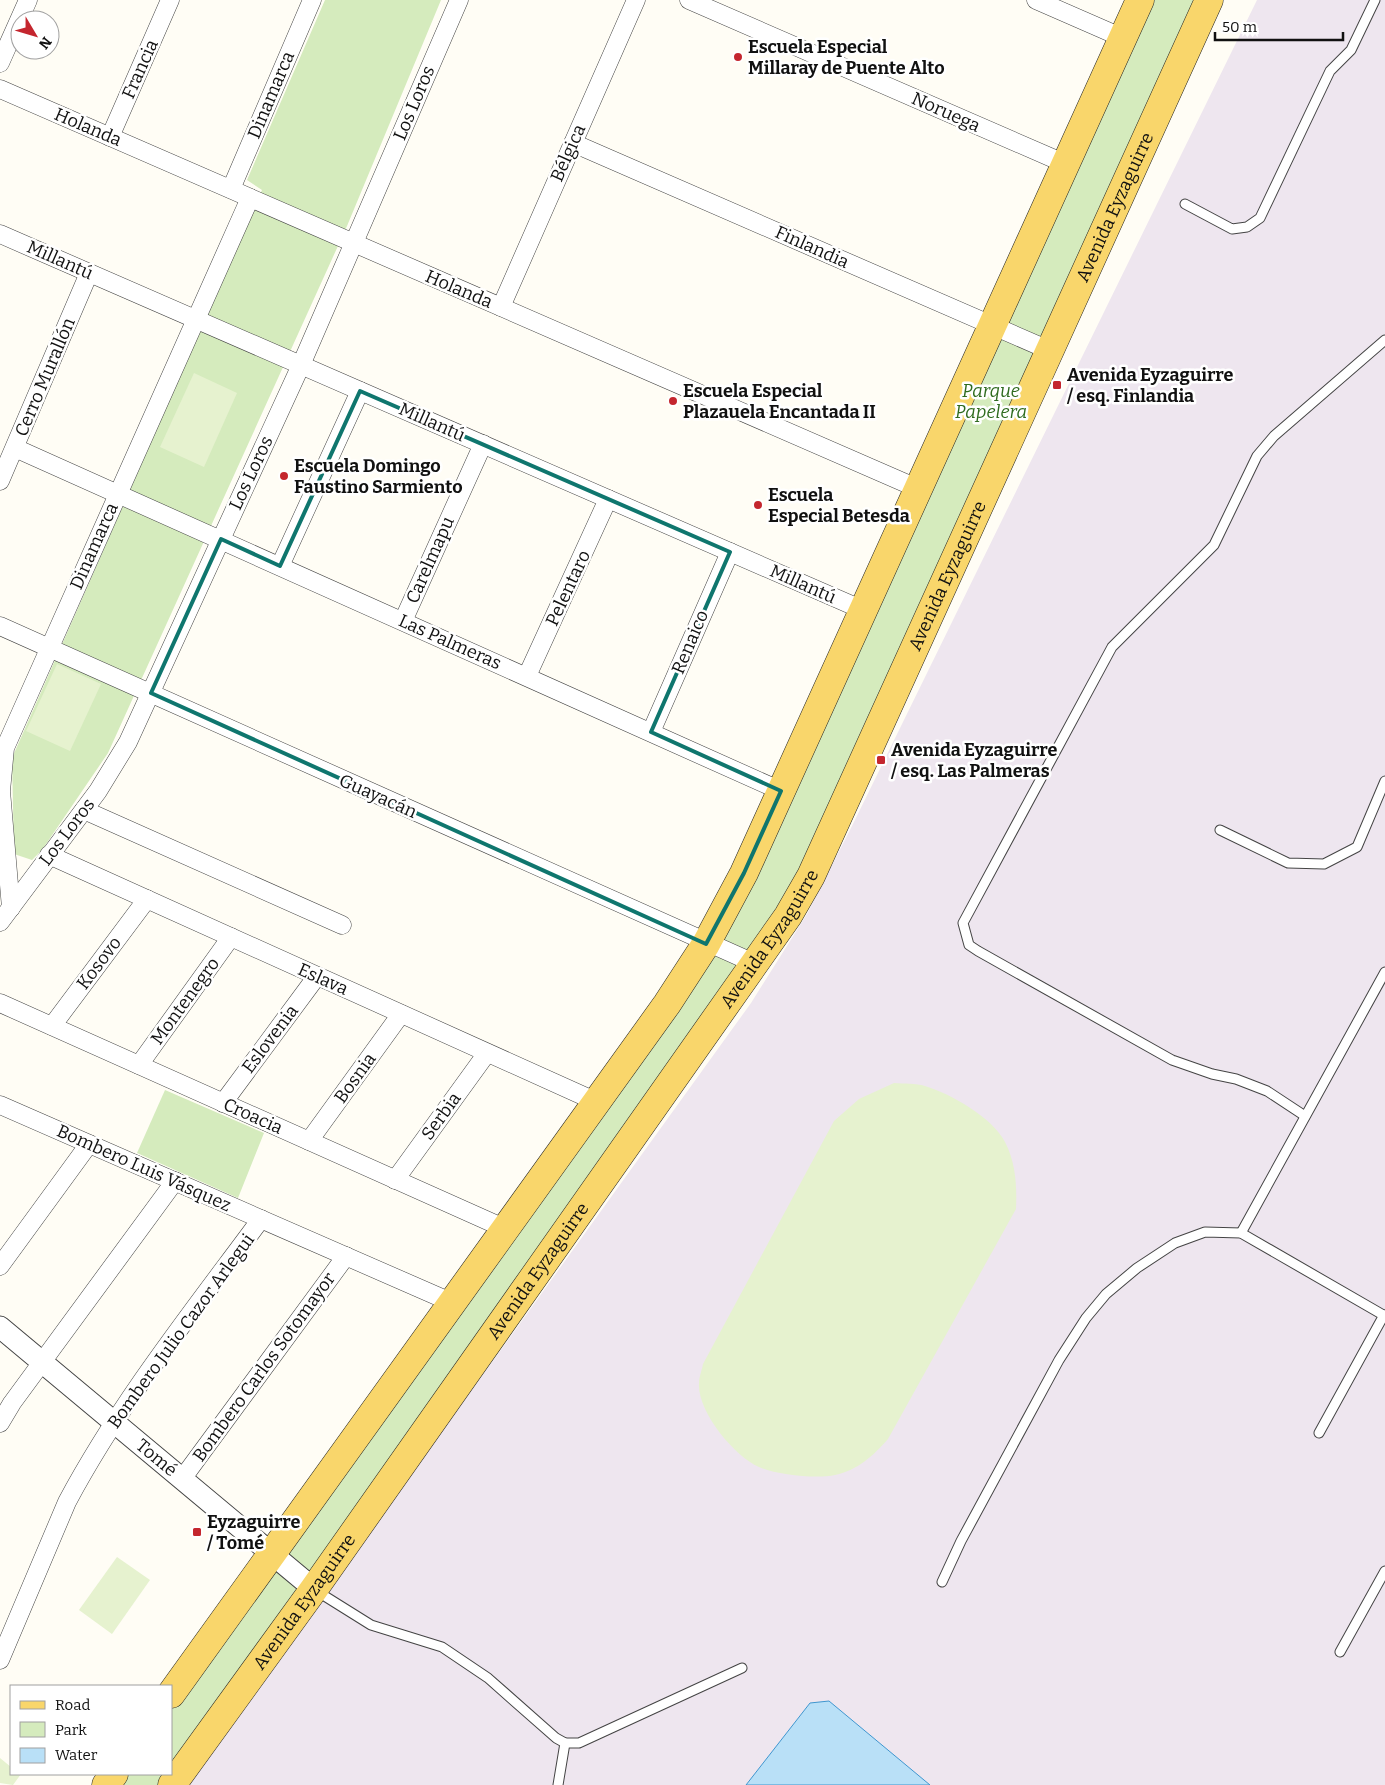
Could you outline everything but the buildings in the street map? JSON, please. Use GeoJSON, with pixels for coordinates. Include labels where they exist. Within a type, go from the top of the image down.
{"type":"FeatureCollection","features":[{"type":"Feature","properties":{"kind":"main road"},"geometry":{"type":"LineString","coordinates":[[172,1693],[506,1230],[706,944],[744,873],[1140,0]]}},
{"type":"Feature","properties":{"kind":"main road","name":"Avenida Eyzaguirre"},"geometry":{"type":"LineString","coordinates":[[172,1785],[314,1588],[756,964],[788,916],[811,876],[1209,0]]}},
{"type":"Feature","properties":{"kind":"street"},"geometry":{"type":"LineString","coordinates":[[0,63],[28,0]]}},
{"type":"Feature","properties":{"kind":"street","name":"Francia"},"geometry":{"type":"LineString","coordinates":[[110,137],[170,0]]}},
{"type":"Feature","properties":{"kind":"street","name":"Dinamarca"},"geometry":{"type":"LineString","coordinates":[[231,190],[312,0]]}},
{"type":"Feature","properties":{"kind":"street","name":"Los Loros"},"geometry":{"type":"LineString","coordinates":[[0,922],[84,810],[120,757],[301,365],[459,0]]}},
{"type":"Feature","properties":{"kind":"street","name":"Bélgica"},"geometry":{"type":"LineString","coordinates":[[501,307],[636,0]]}},
{"type":"Feature","properties":{"kind":"street","name":"Noruega"},"geometry":{"type":"LineString","coordinates":[[689,0],[1066,164]]}},
{"type":"Feature","properties":{"kind":"street"},"geometry":{"type":"LineString","coordinates":[[1036,0],[1123,38]]}},
{"type":"Feature","properties":{"kind":"street","name":"Holanda"},"geometry":{"type":"LineString","coordinates":[[0,89],[919,488]]}},
{"type":"Feature","properties":{"kind":"street","name":"Finlandia"},"geometry":{"type":"LineString","coordinates":[[573,143],[1051,351]]}},
{"type":"Feature","properties":{"kind":"street","name":"Dinamarca"},"geometry":{"type":"LineString","coordinates":[[10,908],[1,791],[2,759],[9,737],[250,198]]}},
{"type":"Feature","properties":{"kind":"street","name":"Millantú"},"geometry":{"type":"LineString","coordinates":[[0,234],[863,610]]}},
{"type":"Feature","properties":{"kind":"street","name":"Cerro Murallón"},"geometry":{"type":"LineString","coordinates":[[0,481],[90,273]]}},
{"type":"Feature","properties":{"kind":"street"},"geometry":{"type":"LineString","coordinates":[[280,566],[360,391]]}},
{"type":"Feature","properties":{"kind":"street","name":"Carelmapu"},"geometry":{"type":"LineString","coordinates":[[403,621],[483,444]]}},
{"type":"Feature","properties":{"kind":"street","name":"Las Palmeras"},"geometry":{"type":"LineString","coordinates":[[14,448],[118,492],[781,791]]}},
{"type":"Feature","properties":{"kind":"street","name":"Pelentaro"},"geometry":{"type":"LineString","coordinates":[[527,676],[608,499]]}},
{"type":"Feature","properties":{"kind":"street","name":"Renaico"},"geometry":{"type":"LineString","coordinates":[[651,732],[730,552]]}},
{"type":"Feature","properties":{"kind":"street","name":"Guayacán"},"geometry":{"type":"LineString","coordinates":[[0,626],[706,944],[756,964]]}},
{"type":"Feature","properties":{"kind":"street"},"geometry":{"type":"LineString","coordinates":[[84,810],[342,925]]}},
{"type":"Feature","properties":{"kind":"street","name":"Eslava"},"geometry":{"type":"LineString","coordinates":[[49,855],[597,1102]]}},
{"type":"Feature","properties":{"kind":"street","name":"Kosovo"},"geometry":{"type":"LineString","coordinates":[[52,1026],[147,899]]}},
{"type":"Feature","properties":{"kind":"street","name":"Montenegro"},"geometry":{"type":"LineString","coordinates":[[139,1065],[231,937]]}},
{"type":"Feature","properties":{"kind":"street","name":"Eslovenia"},"geometry":{"type":"LineString","coordinates":[[223,1103],[317,976]]}},
{"type":"Feature","properties":{"kind":"street","name":"Croacia"},"geometry":{"type":"LineString","coordinates":[[0,1003],[506,1230]]}},
{"type":"Feature","properties":{"kind":"street","name":"Bosnia"},"geometry":{"type":"LineString","coordinates":[[309,1141],[401,1014]]}},
{"type":"Feature","properties":{"kind":"street","name":"Serbia"},"geometry":{"type":"LineString","coordinates":[[395,1180],[487,1053]]}},
{"type":"Feature","properties":{"kind":"street","name":"Bombero Luis Vásquez"},"geometry":{"type":"LineString","coordinates":[[0,1106],[453,1303]]}},
{"type":"Feature","properties":{"kind":"street"},"geometry":{"type":"LineString","coordinates":[[0,1266],[88,1144]]}},
{"type":"Feature","properties":{"kind":"street"},"geometry":{"type":"LineString","coordinates":[[0,1423],[12,1403],[175,1181]]}},
{"type":"Feature","properties":{"kind":"street","name":"Bombero Julio Cazor Arlegui"},"geometry":{"type":"LineString","coordinates":[[0,1660],[7,1626],[67,1502],[124,1405],[261,1219]]}},
{"type":"Feature","properties":{"kind":"street","name":"Bombero Carlos Sotomayor"},"geometry":{"type":"LineString","coordinates":[[182,1478],[346,1256]]}},
{"type":"Feature","properties":{"kind":"street","name":"Tomé"},"geometry":{"type":"LineString","coordinates":[[0,1327],[314,1588]]}},
{"type":"Feature","properties":{"kind":"lane"},"geometry":{"type":"LineString","coordinates":[[1185,204],[1232,229],[1247,227],[1260,218],[1330,71],[1351,50],[1375,0]]}},
{"type":"Feature","properties":{"kind":"lane"},"geometry":{"type":"LineString","coordinates":[[1305,1116],[1267,1091],[1236,1079],[1212,1074],[1172,1060],[978,951],[969,945],[963,923],[1112,647],[1214,546],[1257,456],[1274,436],[1385,340]]}},
{"type":"Feature","properties":{"kind":"lane"},"geometry":{"type":"LineString","coordinates":[[1220,830],[1288,863],[1324,864],[1356,847],[1385,781]]}},
{"type":"Feature","properties":{"kind":"lane"},"geometry":{"type":"LineString","coordinates":[[1241,1233],[1385,972]]}},
{"type":"Feature","properties":{"kind":"lane"},"geometry":{"type":"LineString","coordinates":[[942,1582],[961,1541],[1059,1360],[1086,1318],[1106,1294],[1137,1268],[1175,1243],[1205,1232],[1241,1233],[1385,1316],[1319,1433]]}},
{"type":"Feature","properties":{"kind":"lane"},"geometry":{"type":"LineString","coordinates":[[1340,1652],[1385,1572]]}},
{"type":"Feature","properties":{"kind":"lane"},"geometry":{"type":"LineString","coordinates":[[314,1588],[371,1625],[442,1647],[488,1678],[556,1738],[565,1743],[579,1743],[742,1668]]}},
{"type":"Feature","properties":{"kind":"lane"},"geometry":{"type":"LineString","coordinates":[[558,1785],[565,1743]]}},
{"type":"Feature","properties":{"kind":"highlighted area"},"geometry":{"type":"Polygon","coordinates":[[[360,391],[730,552],[651,732],[781,791],[744,873],[706,944],[151,693],[221,539],[280,566],[360,391]]]}},
{"type":"Feature","properties":{"kind":"shaded area"},"geometry":{"type":"Polygon","coordinates":[[[1257,0],[1385,0],[1385,1785],[187,1785],[751,1003],[807,914],[852,826],[1257,0]]]}},
{"type":"Feature","properties":{"kind":"green space"},"geometry":{"type":"Polygon","coordinates":[[[325,0],[441,0],[347,226],[108,753],[42,850],[32,860],[14,854],[12,758],[262,190],[247,180],[325,0]]]}},
{"type":"Feature","properties":{"kind":"green space","name":"Parque Papelera"},"geometry":{"type":"Polygon","coordinates":[[[1149,0],[1194,0],[800,876],[172,1769],[172,1706],[696,973],[1149,0]]]}},
{"type":"Feature","properties":{"kind":"green space"},"geometry":{"type":"Polygon","coordinates":[[[194,373],[237,393],[204,467],[160,447],[194,373]]]}},
{"type":"Feature","properties":{"kind":"green space"},"geometry":{"type":"Polygon","coordinates":[[[57,664],[101,684],[70,751],[26,731],[57,664]]]}},
{"type":"Feature","properties":{"kind":"green space"},"geometry":{"type":"Polygon","coordinates":[[[894,1083],[918,1084],[947,1095],[981,1115],[991,1124],[1005,1142],[1012,1158],[1016,1184],[1016,1209],[888,1439],[871,1457],[851,1470],[827,1476],[786,1474],[766,1470],[739,1453],[711,1419],[700,1394],[699,1381],[703,1364],[834,1121],[859,1099],[894,1083]]]}},
{"type":"Feature","properties":{"kind":"green space"},"geometry":{"type":"Polygon","coordinates":[[[165,1090],[264,1133],[238,1198],[137,1153],[165,1090]]]}},
{"type":"Feature","properties":{"kind":"green space"},"geometry":{"type":"Polygon","coordinates":[[[117,1557],[150,1580],[112,1634],[79,1610],[117,1557]]]}},
{"type":"Feature","properties":{"kind":"green space"},"geometry":{"type":"Polygon","coordinates":[[[0,1758],[10,1766],[10,1775],[20,1775],[13,1785],[0,1783],[0,1758]]]}},
{"type":"Feature","properties":{"kind":"green space"},"geometry":{"type":"Polygon","coordinates":[[[122,1775],[167,1775],[160,1785],[115,1785],[122,1775]]]}},
{"type":"Feature","properties":{"kind":"water"},"geometry":{"type":"Polygon","coordinates":[[[829,1701],[930,1785],[746,1785],[810,1703],[829,1701]]]}},
{"type":"Feature","properties":{"kind":"place","name":"Escuela Especial Millaray de Puente Alto"},"geometry":{"type":"Point","coordinates":[738,57]}},
{"type":"Feature","properties":{"kind":"place","name":"Avenida Eyzaguirre / esq. Finlandia"},"geometry":{"type":"Point","coordinates":[1057,385]}},
{"type":"Feature","properties":{"kind":"place","name":"Escuela Especial Plazauela Encantada II"},"geometry":{"type":"Point","coordinates":[673,401]}},
{"type":"Feature","properties":{"kind":"place","name":"Escuela Domingo Faustino Sarmiento"},"geometry":{"type":"Point","coordinates":[284,476]}},
{"type":"Feature","properties":{"kind":"place","name":"Escuela Especial Betesda"},"geometry":{"type":"Point","coordinates":[758,505]}},
{"type":"Feature","properties":{"kind":"place","name":"Avenida Eyzaguirre / esq. Las Palmeras"},"geometry":{"type":"Point","coordinates":[881,760]}},
{"type":"Feature","properties":{"kind":"place","name":"Eyzaguirre / Tomé"},"geometry":{"type":"Point","coordinates":[197,1532]}}]}
